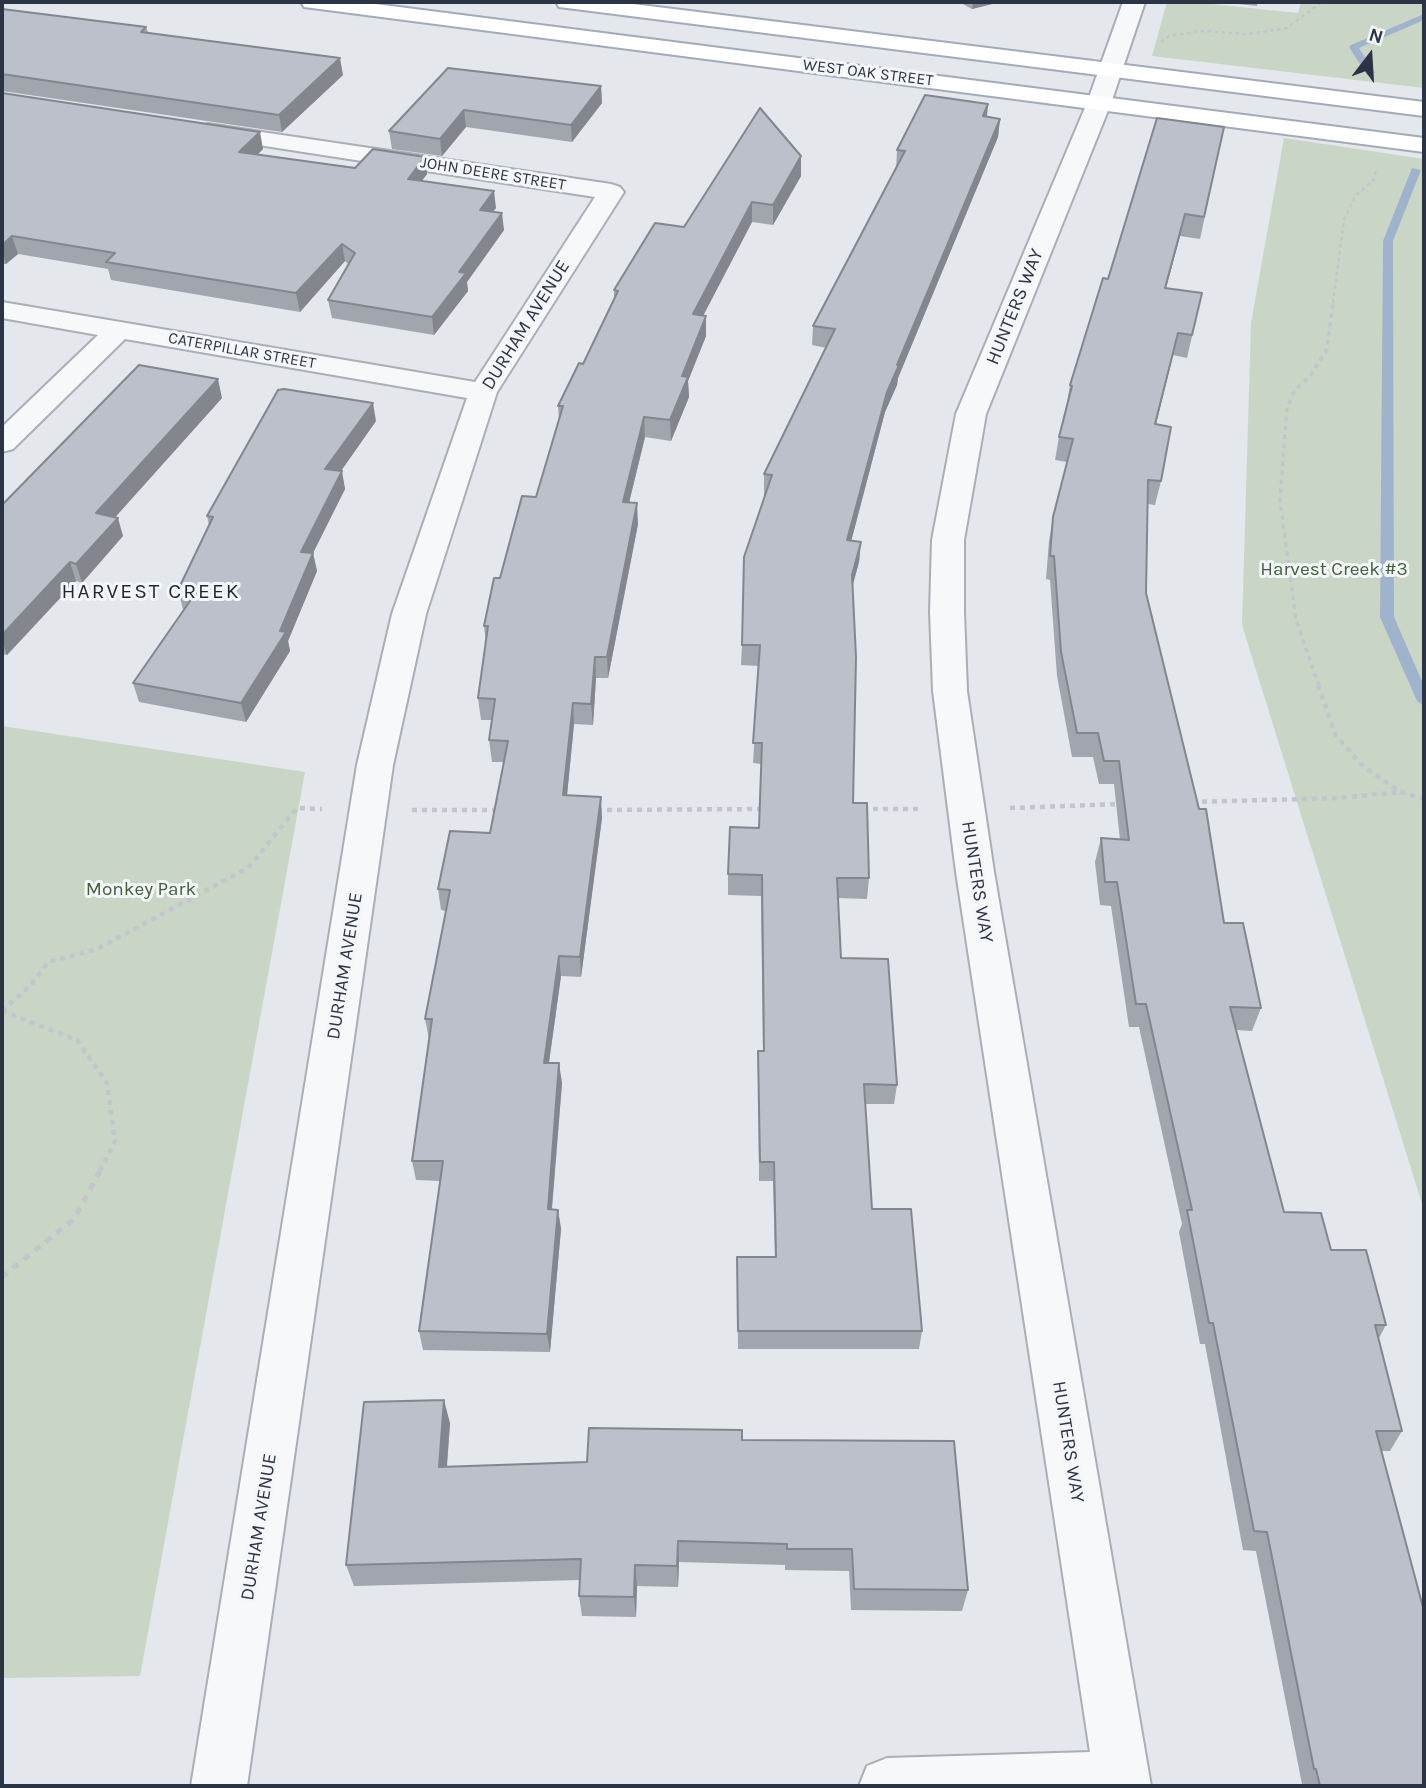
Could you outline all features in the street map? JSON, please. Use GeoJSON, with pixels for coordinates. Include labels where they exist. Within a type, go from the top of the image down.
{"type":"FeatureCollection","features":[{"type":"Feature","properties":{"kind":"main road","name":"WEST OAK STREET"},"geometry":{"type":"LineString","coordinates":[[312,2],[1105,86],[1424,109]]}},
{"type":"Feature","properties":{"kind":"main road","name":"WEST OAK STREET"},"geometry":{"type":"LineString","coordinates":[[567,2],[1105,86],[1424,145]]}},
{"type":"Feature","properties":{"kind":"street","name":"HUNTERS WAY"},"geometry":{"type":"LineString","coordinates":[[1123,1783],[966,809],[950,691],[947,612],[948,540],[971,414],[1105,86],[1134,2]]}},
{"type":"Feature","properties":{"kind":"street","name":"JOHN DEERE STREET"},"geometry":{"type":"LineString","coordinates":[[191,129],[611,192]]}},
{"type":"Feature","properties":{"kind":"street","name":"DURHAM AVENUE"},"geometry":{"type":"LineString","coordinates":[[219,1786],[375,765],[409,614],[483,392],[611,192]]}},
{"type":"Feature","properties":{"kind":"street","name":"CATERPILLAR STREET"},"geometry":{"type":"LineString","coordinates":[[2,310],[483,392]]}},
{"type":"Feature","properties":{"kind":"street"},"geometry":{"type":"LineString","coordinates":[[2,443],[119,330]]}},
{"type":"Feature","properties":{"kind":"street"},"geometry":{"type":"LineString","coordinates":[[887,1786],[1123,1783]]}},
{"type":"Feature","properties":{"kind":"path"},"geometry":{"type":"LineString","coordinates":[[1160,43],[1169,36],[1201,32],[1248,34],[1287,28],[1322,2]]}},
{"type":"Feature","properties":{"kind":"path"},"geometry":{"type":"LineString","coordinates":[[1377,169],[1373,181],[1356,195],[1344,219],[1327,349],[1310,376],[1295,390],[1287,407],[1280,499],[1296,620],[1336,736],[1364,766],[1401,792],[1424,799]]}},
{"type":"Feature","properties":{"kind":"path"},"geometry":{"type":"LineString","coordinates":[[1187,803],[1339,798],[1401,792]]}},
{"type":"Feature","properties":{"kind":"path"},"geometry":{"type":"LineString","coordinates":[[855,809],[1132,804]]}},
{"type":"Feature","properties":{"kind":"path"},"geometry":{"type":"LineString","coordinates":[[2,1277],[74,1219],[115,1142],[107,1083],[77,1040],[2,1011],[31,985],[48,962],[97,949],[248,867],[297,808],[508,810]]}},
{"type":"Feature","properties":{"kind":"path"},"geometry":{"type":"LineString","coordinates":[[591,810],[772,809]]}},
{"type":"Feature","properties":{"kind":"green space"},"geometry":{"type":"Polygon","coordinates":[[[1167,2],[1298,13],[1301,2],[1424,2],[1424,88],[1152,56],[1167,2]]]}},
{"type":"Feature","properties":{"kind":"green space","name":"Harvest Creek #3"},"geometry":{"type":"Polygon","coordinates":[[[1284,138],[1424,159],[1424,1210],[1242,625],[1251,323],[1284,138]]]}},
{"type":"Feature","properties":{"kind":"green space","name":"Monkey Park"},"geometry":{"type":"Polygon","coordinates":[[[2,726],[305,772],[140,1676],[2,1678],[2,726]]]}},
{"type":"Feature","properties":{"kind":"building"},"geometry":{"type":"Polygon","coordinates":[[[2,9],[146,27],[141,32],[340,58],[279,115],[2,74],[2,9]]]}},
{"type":"Feature","properties":{"kind":"building"},"geometry":{"type":"Polygon","coordinates":[[[448,68],[601,86],[571,125],[464,110],[440,139],[389,131],[448,68]]]}},
{"type":"Feature","properties":{"kind":"building"},"geometry":{"type":"Polygon","coordinates":[[[2,93],[260,132],[239,152],[355,168],[373,149],[425,157],[408,179],[494,191],[480,210],[502,213],[459,272],[466,273],[432,317],[328,300],[355,253],[342,244],[296,293],[106,262],[115,253],[12,236],[2,245],[2,93]]]}},
{"type":"Feature","properties":{"kind":"building"},"geometry":{"type":"Polygon","coordinates":[[[925,95],[988,104],[983,116],[1000,119],[887,392],[847,540],[861,542],[852,575],[856,657],[853,803],[867,803],[869,878],[837,878],[841,958],[888,959],[897,1085],[864,1084],[872,1209],[911,1209],[922,1331],[738,1331],[737,1257],[776,1257],[774,1162],[760,1162],[758,1051],[764,1051],[762,875],[728,874],[730,827],[759,828],[762,743],[753,743],[760,645],[742,645],[744,557],[772,475],[764,474],[835,329],[813,326],[905,151],[897,150],[925,95]]]}},
{"type":"Feature","properties":{"kind":"building"},"geometry":{"type":"Polygon","coordinates":[[[760,108],[801,156],[773,205],[752,202],[693,314],[706,316],[682,376],[688,377],[670,420],[644,417],[623,502],[637,503],[607,657],[595,657],[591,704],[573,703],[563,795],[601,797],[580,957],[559,956],[544,1063],[559,1063],[548,1209],[558,1210],[547,1334],[419,1331],[443,1161],[412,1161],[432,1019],[425,1019],[450,890],[438,889],[450,831],[490,833],[508,741],[489,740],[495,699],[478,698],[488,626],[484,626],[494,578],[500,578],[522,496],[536,497],[563,406],[558,406],[579,363],[583,364],[618,291],[614,290],[655,223],[684,227],[760,108]]]}},
{"type":"Feature","properties":{"kind":"building"},"geometry":{"type":"Polygon","coordinates":[[[1157,118],[1224,127],[1204,217],[1185,214],[1165,288],[1202,293],[1192,335],[1178,333],[1155,424],[1171,427],[1161,481],[1148,480],[1146,593],[1199,809],[1206,809],[1224,923],[1243,923],[1261,1008],[1230,1007],[1284,1212],[1321,1213],[1331,1250],[1366,1250],[1386,1325],[1375,1325],[1402,1431],[1376,1431],[1424,1611],[1424,1786],[1320,1786],[1314,1769],[1267,1532],[1254,1531],[1213,1323],[1209,1323],[1187,1210],[1192,1210],[1146,1004],[1136,1004],[1117,882],[1105,882],[1101,838],[1129,840],[1119,761],[1104,761],[1098,733],[1077,733],[1061,652],[1054,556],[1050,556],[1053,517],[1073,439],[1059,437],[1072,386],[1070,385],[1103,278],[1108,279],[1157,118]]]}},
{"type":"Feature","properties":{"kind":"building"},"geometry":{"type":"Polygon","coordinates":[[[139,365],[218,379],[96,513],[118,518],[76,564],[70,562],[2,635],[2,505],[139,365]]]}},
{"type":"Feature","properties":{"kind":"building"},"geometry":{"type":"Polygon","coordinates":[[[278,390],[373,403],[325,469],[342,471],[301,552],[313,553],[280,631],[286,632],[241,703],[133,683],[197,591],[178,590],[213,517],[207,516],[278,390]]]}},
{"type":"Feature","properties":{"kind":"building"},"geometry":{"type":"Polygon","coordinates":[[[444,1400],[439,1467],[587,1462],[589,1428],[742,1430],[742,1440],[954,1441],[968,1590],[854,1589],[852,1549],[787,1549],[787,1544],[678,1541],[677,1566],[635,1565],[634,1597],[579,1596],[581,1559],[346,1565],[364,1402],[444,1400]]]}},
{"type":"Feature","properties":{"kind":"waterway"},"geometry":{"type":"LineString","coordinates":[[1370,73],[1354,47],[1424,17]]}},
{"type":"Feature","properties":{"kind":"waterway"},"geometry":{"type":"LineString","coordinates":[[1416,170],[1388,241],[1387,617],[1424,701]]}},
{"type":"Feature","properties":{"kind":"district","name":"HARVEST CREEK"},"geometry":{"type":"Point","coordinates":[151,592]}}]}
